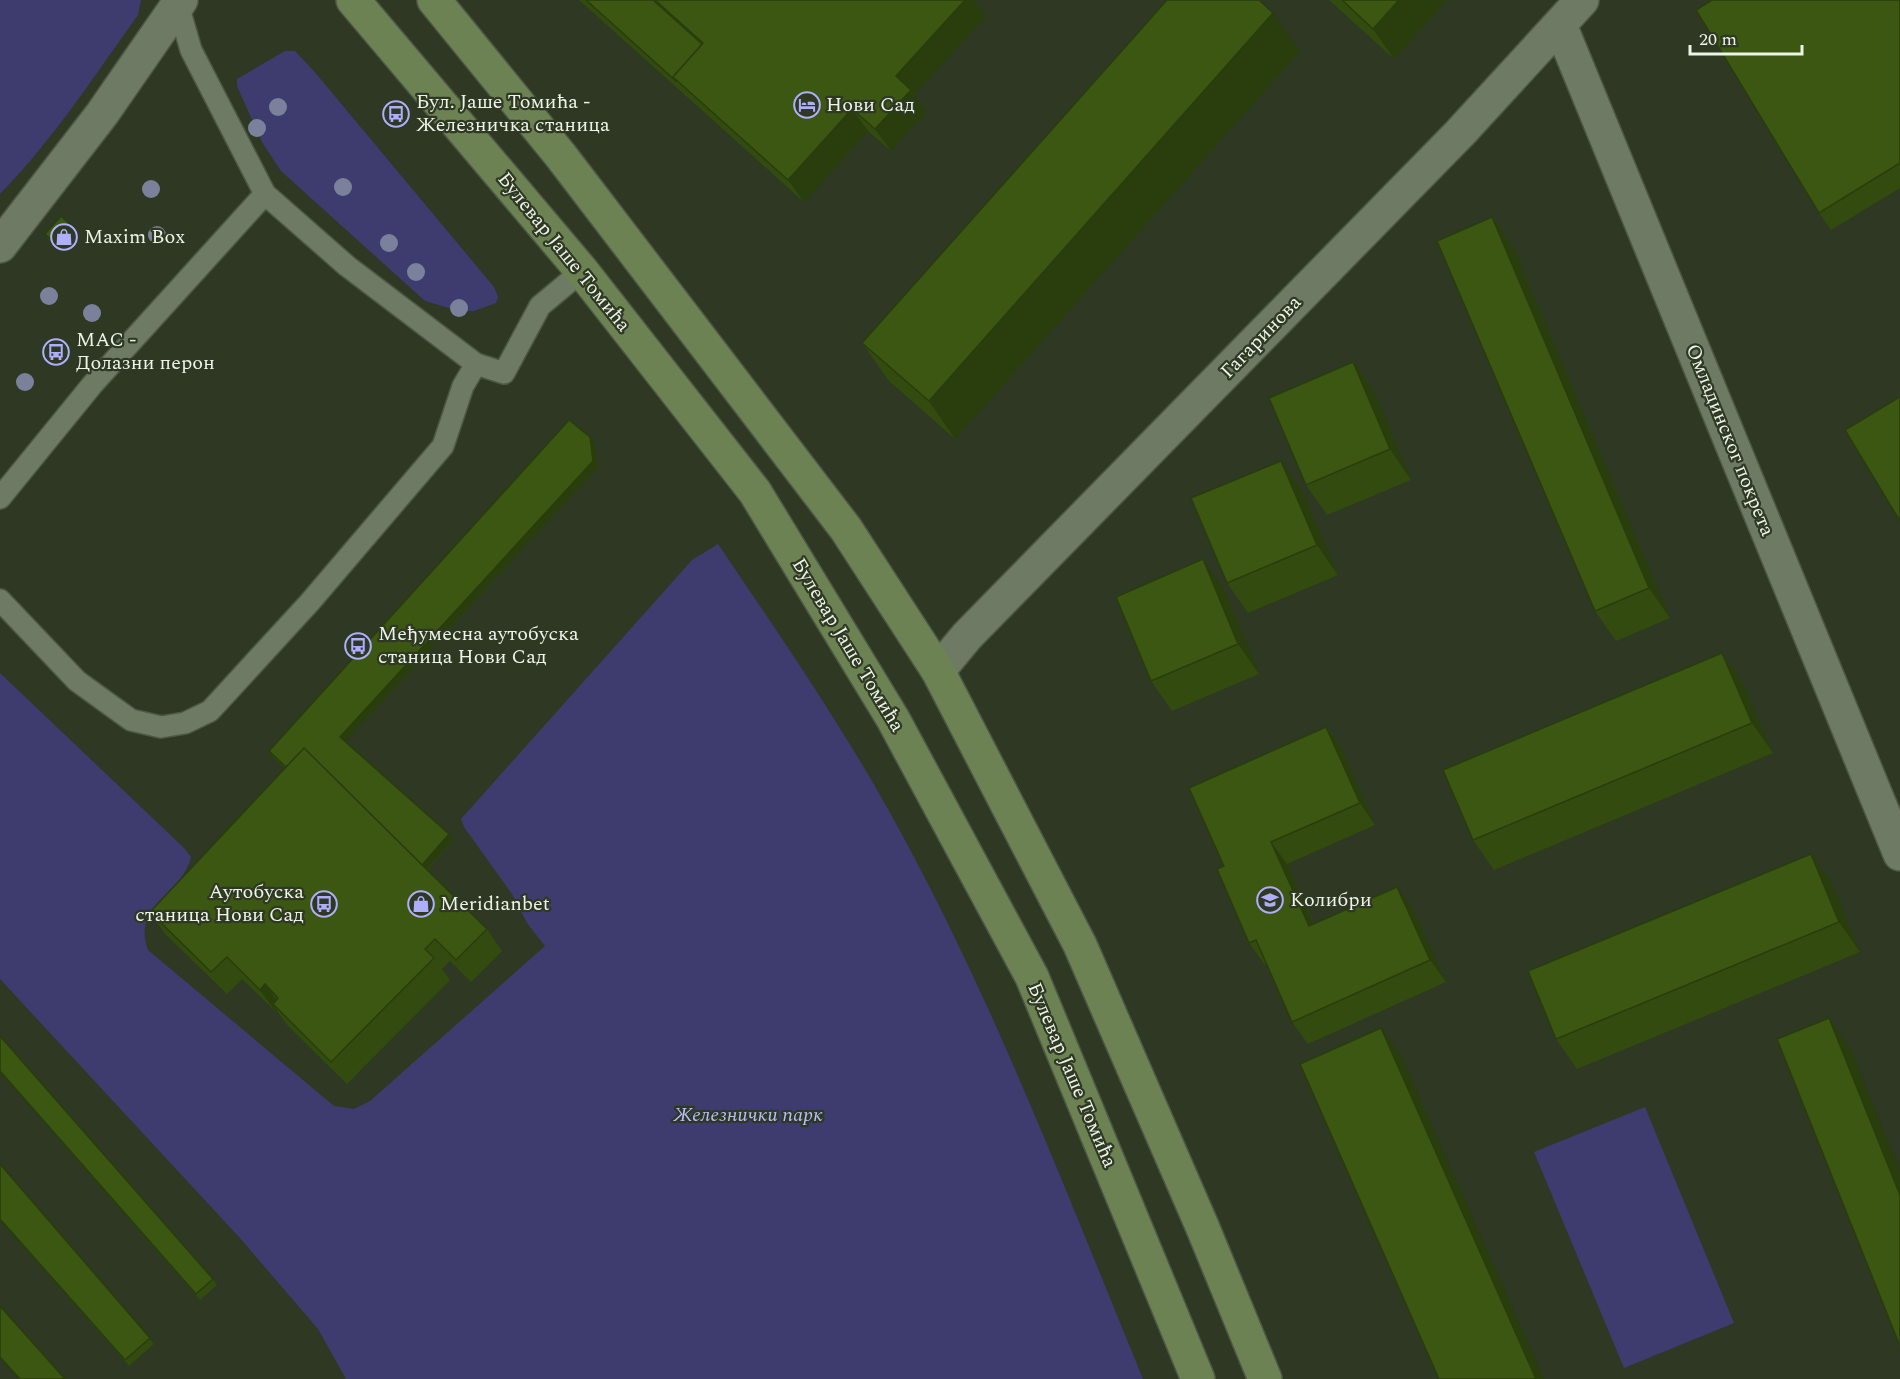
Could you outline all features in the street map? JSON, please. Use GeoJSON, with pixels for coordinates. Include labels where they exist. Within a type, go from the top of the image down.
{"type":"FeatureCollection","features":[{"type":"Feature","properties":{"kind":"main road","name":"Булевар Јаше Томића"},"geometry":{"type":"LineString","coordinates":[[353,0],[582,271],[755,492],[909,746],[1032,977],[1198,1379]]}},
{"type":"Feature","properties":{"kind":"main road"},"geometry":{"type":"LineString","coordinates":[[434,0],[561,156],[846,529],[938,671],[1080,945],[1202,1226],[1265,1379]]}},
{"type":"Feature","properties":{"kind":"street","name":"Гагаринова"},"geometry":{"type":"LineString","coordinates":[[938,671],[967,636],[1460,133],[1582,0]]}},
{"type":"Feature","properties":{"kind":"street"},"geometry":{"type":"LineString","coordinates":[[0,246],[102,114],[180,3]]}},
{"type":"Feature","properties":{"kind":"street","name":"Омладинског покрета"},"geometry":{"type":"LineString","coordinates":[[1560,25],[1900,854]]}},
{"type":"Feature","properties":{"kind":"lane"},"geometry":{"type":"LineString","coordinates":[[180,3],[191,50],[265,194],[347,266],[476,364],[504,374],[540,306],[582,271]]}},
{"type":"Feature","properties":{"kind":"lane"},"geometry":{"type":"LineString","coordinates":[[0,498],[92,385],[265,194]]}},
{"type":"Feature","properties":{"kind":"lane"},"geometry":{"type":"LineString","coordinates":[[0,600],[77,681],[131,720],[161,727],[193,719],[210,711],[302,611],[443,446],[463,386],[476,364]]}},
{"type":"Feature","properties":{"kind":"green space"},"geometry":{"type":"Polygon","coordinates":[[[0,0],[141,0],[138,15],[72,107],[38,152],[0,194],[0,0]]]}},
{"type":"Feature","properties":{"kind":"green space"},"geometry":{"type":"Polygon","coordinates":[[[285,51],[295,51],[313,70],[494,287],[498,297],[496,303],[474,311],[459,311],[425,301],[281,171],[262,142],[237,86],[237,79],[285,51]]]}},
{"type":"Feature","properties":{"kind":"green space","name":"Железнички парк"},"geometry":{"type":"Polygon","coordinates":[[[718,544],[858,757],[935,897],[1029,1102],[1143,1379],[346,1379],[318,1329],[239,1237],[0,979],[0,673],[191,857],[186,870],[152,911],[146,922],[145,935],[148,950],[334,1106],[354,1109],[370,1101],[545,946],[527,923],[512,894],[464,827],[461,819],[692,560],[718,544]]]}},
{"type":"Feature","properties":{"kind":"green space"},"geometry":{"type":"Polygon","coordinates":[[[1645,1107],[1734,1323],[1624,1368],[1534,1152],[1645,1107]]]}},
{"type":"Feature","properties":{"kind":"building"},"geometry":{"type":"Polygon","coordinates":[[[586,0],[653,0],[702,44],[673,77],[677,82],[586,0]]]}},
{"type":"Feature","properties":{"kind":"building","name":"Нови Сад"},"geometry":{"type":"Polygon","coordinates":[[[655,0],[965,0],[896,76],[911,90],[875,129],[852,109],[788,180],[673,77],[703,43],[655,0]]]}},
{"type":"Feature","properties":{"kind":"building"},"geometry":{"type":"Polygon","coordinates":[[[1167,0],[1259,0],[1273,13],[929,401],[862,343],[1167,0]]]}},
{"type":"Feature","properties":{"kind":"building"},"geometry":{"type":"Polygon","coordinates":[[[1342,0],[1399,0],[1373,29],[1342,0]]]}},
{"type":"Feature","properties":{"kind":"building"},"geometry":{"type":"Polygon","coordinates":[[[1712,0],[1900,0],[1900,163],[1819,213],[1696,10],[1712,0]]]}},
{"type":"Feature","properties":{"kind":"building"},"geometry":{"type":"Polygon","coordinates":[[[61,216],[74,228],[58,245],[45,234],[61,216]]]}},
{"type":"Feature","properties":{"kind":"building"},"geometry":{"type":"Polygon","coordinates":[[[1492,217],[1649,588],[1595,611],[1437,241],[1492,217]]]}},
{"type":"Feature","properties":{"kind":"building"},"geometry":{"type":"Polygon","coordinates":[[[1353,362],[1390,449],[1306,485],[1269,398],[1353,362]]]}},
{"type":"Feature","properties":{"kind":"building"},"geometry":{"type":"Polygon","coordinates":[[[1900,397],[1900,521],[1845,430],[1900,397]]]}},
{"type":"Feature","properties":{"kind":"building"},"geometry":{"type":"Polygon","coordinates":[[[569,420],[590,437],[593,461],[340,737],[449,834],[422,865],[304,748],[286,767],[269,751],[569,420]]]}},
{"type":"Feature","properties":{"kind":"building"},"geometry":{"type":"Polygon","coordinates":[[[1281,461],[1317,545],[1227,583],[1191,498],[1281,461]]]}},
{"type":"Feature","properties":{"kind":"building"},"geometry":{"type":"Polygon","coordinates":[[[1203,559],[1238,644],[1151,681],[1116,597],[1203,559]]]}},
{"type":"Feature","properties":{"kind":"building"},"geometry":{"type":"Polygon","coordinates":[[[1722,653],[1752,723],[1473,840],[1443,770],[1722,653]]]}},
{"type":"Feature","properties":{"kind":"building","name":"Колибри"},"geometry":{"type":"Polygon","coordinates":[[[1326,727],[1360,803],[1271,842],[1309,926],[1397,887],[1430,960],[1292,1022],[1256,940],[1249,943],[1217,869],[1224,866],[1189,788],[1326,727]]]}},
{"type":"Feature","properties":{"kind":"building","name":"Аутобуска станица Нови Сад"},"geometry":{"type":"Polygon","coordinates":[[[304,748],[487,929],[456,960],[435,939],[425,949],[434,958],[331,1062],[273,1004],[278,998],[265,984],[260,990],[227,957],[211,972],[150,912],[304,748]]]}},
{"type":"Feature","properties":{"kind":"building"},"geometry":{"type":"Polygon","coordinates":[[[1811,854],[1839,922],[1556,1039],[1528,971],[1811,854]]]}},
{"type":"Feature","properties":{"kind":"building"},"geometry":{"type":"Polygon","coordinates":[[[1829,1018],[1900,1195],[1900,1346],[1777,1039],[1829,1018]]]}},
{"type":"Feature","properties":{"kind":"building"},"geometry":{"type":"Polygon","coordinates":[[[1381,1028],[1536,1379],[1439,1379],[1300,1064],[1381,1028]]]}},
{"type":"Feature","properties":{"kind":"building"},"geometry":{"type":"Polygon","coordinates":[[[0,1036],[213,1279],[196,1294],[0,1071],[0,1036]]]}},
{"type":"Feature","properties":{"kind":"building"},"geometry":{"type":"Polygon","coordinates":[[[0,1164],[150,1338],[125,1360],[0,1219],[0,1164]]]}},
{"type":"Feature","properties":{"kind":"building"},"geometry":{"type":"Polygon","coordinates":[[[0,1306],[65,1379],[20,1379],[0,1357],[0,1306]]]}},
{"type":"Feature","properties":{"kind":"place","name":"Нови Сад"},"geometry":{"type":"Point","coordinates":[807,105]}},
{"type":"Feature","properties":{"kind":"place","name":"Бул. Јаше Томића - Железничка станица"},"geometry":{"type":"Point","coordinates":[396,114]}},
{"type":"Feature","properties":{"kind":"place","name":"Maxim Box"},"geometry":{"type":"Point","coordinates":[64,237]}},
{"type":"Feature","properties":{"kind":"place","name":"МАС - Долазни перон"},"geometry":{"type":"Point","coordinates":[56,352]}},
{"type":"Feature","properties":{"kind":"place","name":"Међумесна аутобуска станица Нови Сад"},"geometry":{"type":"Point","coordinates":[358,646]}},
{"type":"Feature","properties":{"kind":"place","name":"Колибри"},"geometry":{"type":"Point","coordinates":[1270,900]}},
{"type":"Feature","properties":{"kind":"place","name":"Аутобуска станица Нови Сад"},"geometry":{"type":"Point","coordinates":[324,904]}},
{"type":"Feature","properties":{"kind":"place","name":"Meridianbet"},"geometry":{"type":"Point","coordinates":[421,904]}}]}
